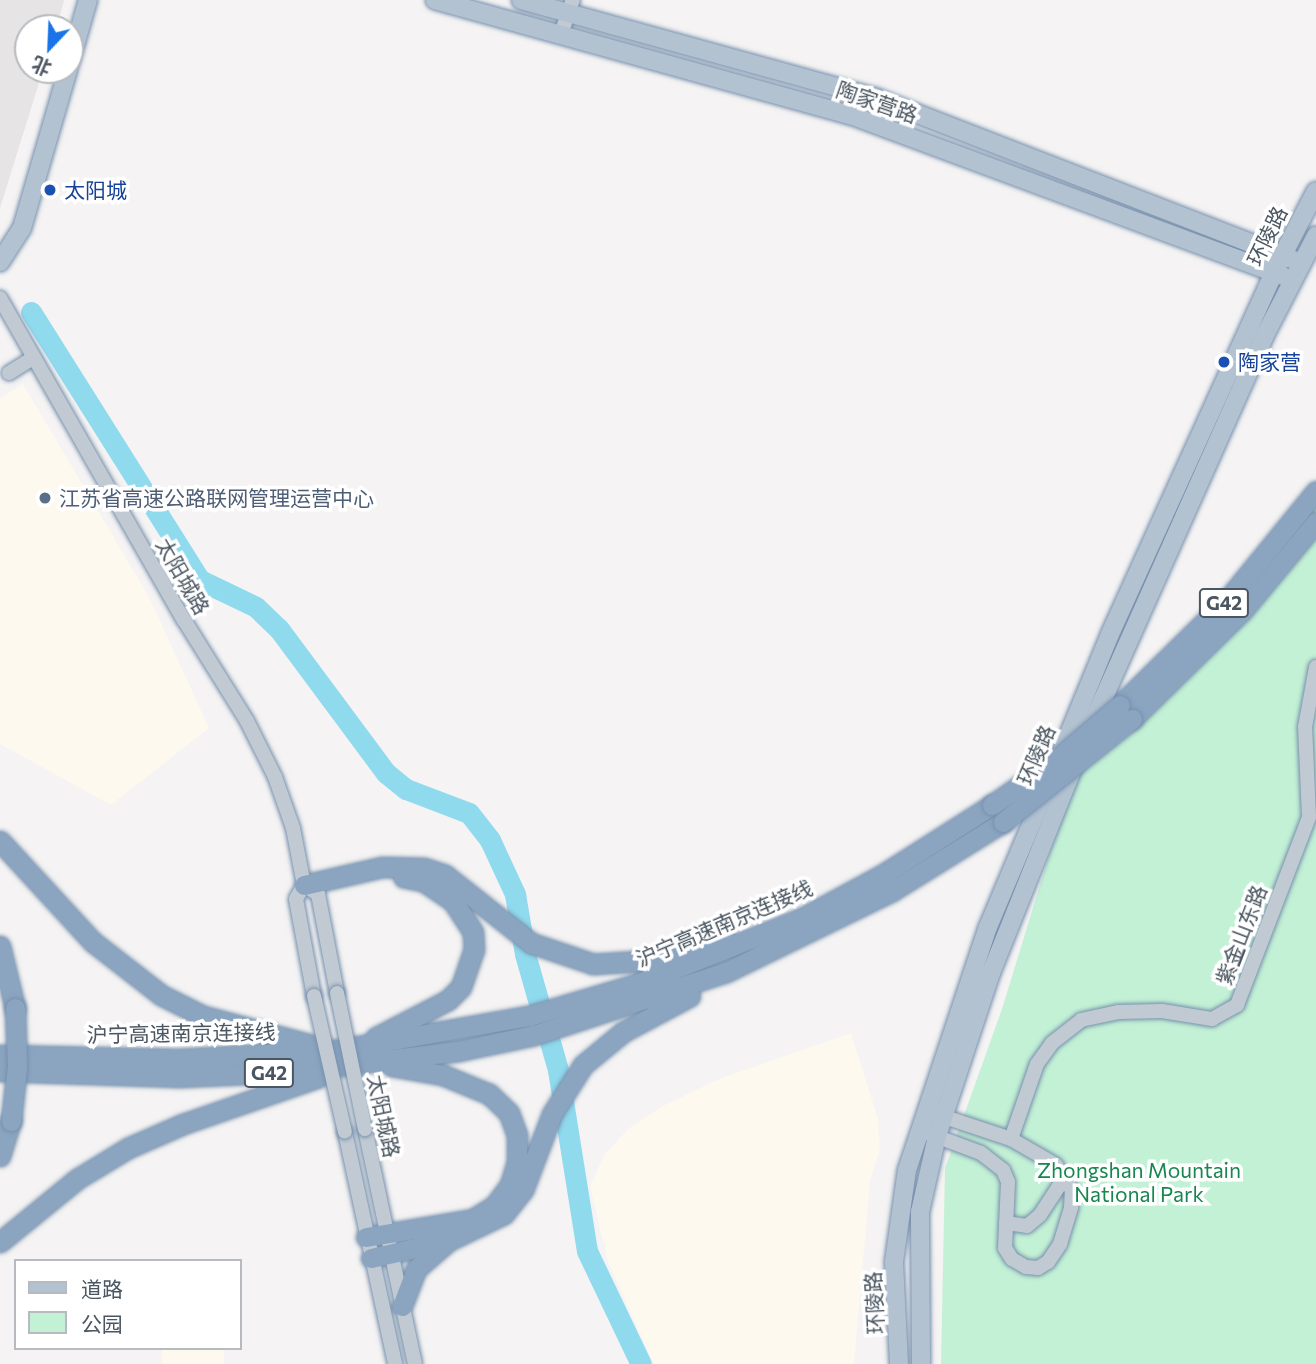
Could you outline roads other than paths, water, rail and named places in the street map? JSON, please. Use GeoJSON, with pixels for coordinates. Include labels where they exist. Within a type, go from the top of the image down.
{"type":"FeatureCollection","features":[{"type":"Feature","properties":{"kind":"highway","name":"沪宁高速南京连接线"},"geometry":{"type":"LineString","coordinates":[[558,1018],[717,955],[882,875],[992,805],[1126,712],[1228,599],[1316,491]]}},
{"type":"Feature","properties":{"kind":"highway","name":"沪宁高速南京连接线"},"geometry":{"type":"LineString","coordinates":[[0,1055],[178,1059],[344,1056],[374,1063],[531,1025],[726,972],[830,924],[1003,822],[1243,610],[1316,522]]}},
{"type":"Feature","properties":{"kind":"highway"},"geometry":{"type":"LineString","coordinates":[[0,841],[93,942],[161,995],[240,1028],[344,1056]]}},
{"type":"Feature","properties":{"kind":"highway"},"geometry":{"type":"LineString","coordinates":[[306,893],[382,867],[424,867],[446,875],[531,943],[593,964],[655,960],[771,923],[882,875]]}},
{"type":"Feature","properties":{"kind":"highway"},"geometry":{"type":"LineString","coordinates":[[0,1242],[77,1179],[128,1148],[344,1056],[427,1014],[461,987],[470,969],[473,932],[453,901],[423,881],[403,877],[306,893]]}},
{"type":"Feature","properties":{"kind":"highway"},"geometry":{"type":"LineString","coordinates":[[371,1258],[450,1240],[494,1222],[514,1204],[552,1114],[568,1084],[602,1046],[639,1022],[830,924]]}},
{"type":"Feature","properties":{"kind":"highway"},"geometry":{"type":"LineString","coordinates":[[0,946],[15,1008],[17,1067],[11,1121],[0,1156]]}},
{"type":"Feature","properties":{"kind":"highway","name":"沪宁高速南京连接线"},"geometry":{"type":"LineString","coordinates":[[0,1071],[177,1077],[344,1056],[531,1025]]}},
{"type":"Feature","properties":{"kind":"highway"},"geometry":{"type":"LineString","coordinates":[[366,1237],[473,1219],[495,1205],[510,1185],[517,1162],[517,1135],[509,1113],[489,1094],[466,1082],[374,1063]]}},
{"type":"Feature","properties":{"kind":"highway"},"geometry":{"type":"LineString","coordinates":[[402,1306],[416,1269],[450,1240]]}},
{"type":"Feature","properties":{"kind":"main road","name":"陶家营路"},"geometry":{"type":"LineString","coordinates":[[435,0],[853,116],[1274,272],[1297,271]]}},
{"type":"Feature","properties":{"kind":"main road","name":"陶家营路"},"geometry":{"type":"LineString","coordinates":[[521,0],[570,6],[874,97],[1282,255],[1297,271]]}},
{"type":"Feature","properties":{"kind":"main road"},"geometry":{"type":"LineString","coordinates":[[0,262],[22,228],[64,84]]}},
{"type":"Feature","properties":{"kind":"main road","name":"环陵路"},"geometry":{"type":"LineString","coordinates":[[899,1364],[896,1236],[924,1109],[988,927],[1110,634],[1274,272],[1316,191]]}},
{"type":"Feature","properties":{"kind":"main road","name":"环陵路"},"geometry":{"type":"LineString","coordinates":[[921,1364],[920,1212],[937,1136],[991,973],[1103,693],[1297,271],[1316,236]]}},
{"type":"Feature","properties":{"kind":"street"},"geometry":{"type":"LineString","coordinates":[[561,34],[570,6]]}},
{"type":"Feature","properties":{"kind":"street","name":"太阳城路"},"geometry":{"type":"LineString","coordinates":[[0,298],[247,721],[293,828],[306,893],[337,993],[415,1364]]}},
{"type":"Feature","properties":{"kind":"street"},"geometry":{"type":"LineString","coordinates":[[9,373],[33,358]]}},
{"type":"Feature","properties":{"kind":"street","name":"紫金山东路"},"geometry":{"type":"LineString","coordinates":[[1011,1139],[1037,1064],[1052,1043],[1081,1020],[1119,1012],[1162,1011],[1212,1019],[1237,1004],[1309,817],[1305,727],[1316,667]]}},
{"type":"Feature","properties":{"kind":"street","name":"太阳城路"},"geometry":{"type":"LineString","coordinates":[[306,893],[314,996],[395,1364]]}},
{"type":"Feature","properties":{"kind":"street"},"geometry":{"type":"LineString","coordinates":[[918,1130],[981,1153],[1003,1170],[1008,1182],[1005,1248],[1012,1259],[1038,1268],[1048,1262],[1060,1244],[1071,1207],[1072,1190],[1065,1177],[1056,1166],[1011,1139],[924,1109]]}},
{"type":"Feature","properties":{"kind":"street"},"geometry":{"type":"LineString","coordinates":[[1006,1223],[1027,1226],[1040,1215],[1065,1177]]}},
{"type":"Feature","properties":{"kind":"waterway"},"geometry":{"type":"LineString","coordinates":[[31,312],[200,580],[256,607],[279,629],[386,773],[406,789],[469,813],[490,840],[515,894],[525,954],[558,1070],[587,1251],[641,1364]]}},
{"type":"Feature","properties":{"kind":"place","name":"太阳城"},"geometry":{"type":"Point","coordinates":[50,190]}},
{"type":"Feature","properties":{"kind":"place","name":"陶家营"},"geometry":{"type":"Point","coordinates":[1224,362]}},
{"type":"Feature","properties":{"kind":"place","name":"江苏省高速公路联网管理运营中心"},"geometry":{"type":"Point","coordinates":[45,498]}},
{"type":"Feature","properties":{"kind":"park label","name":"Zhongshan Mountain National Park"},"geometry":{"type":"Point","coordinates":[1139,1182]}}]}
